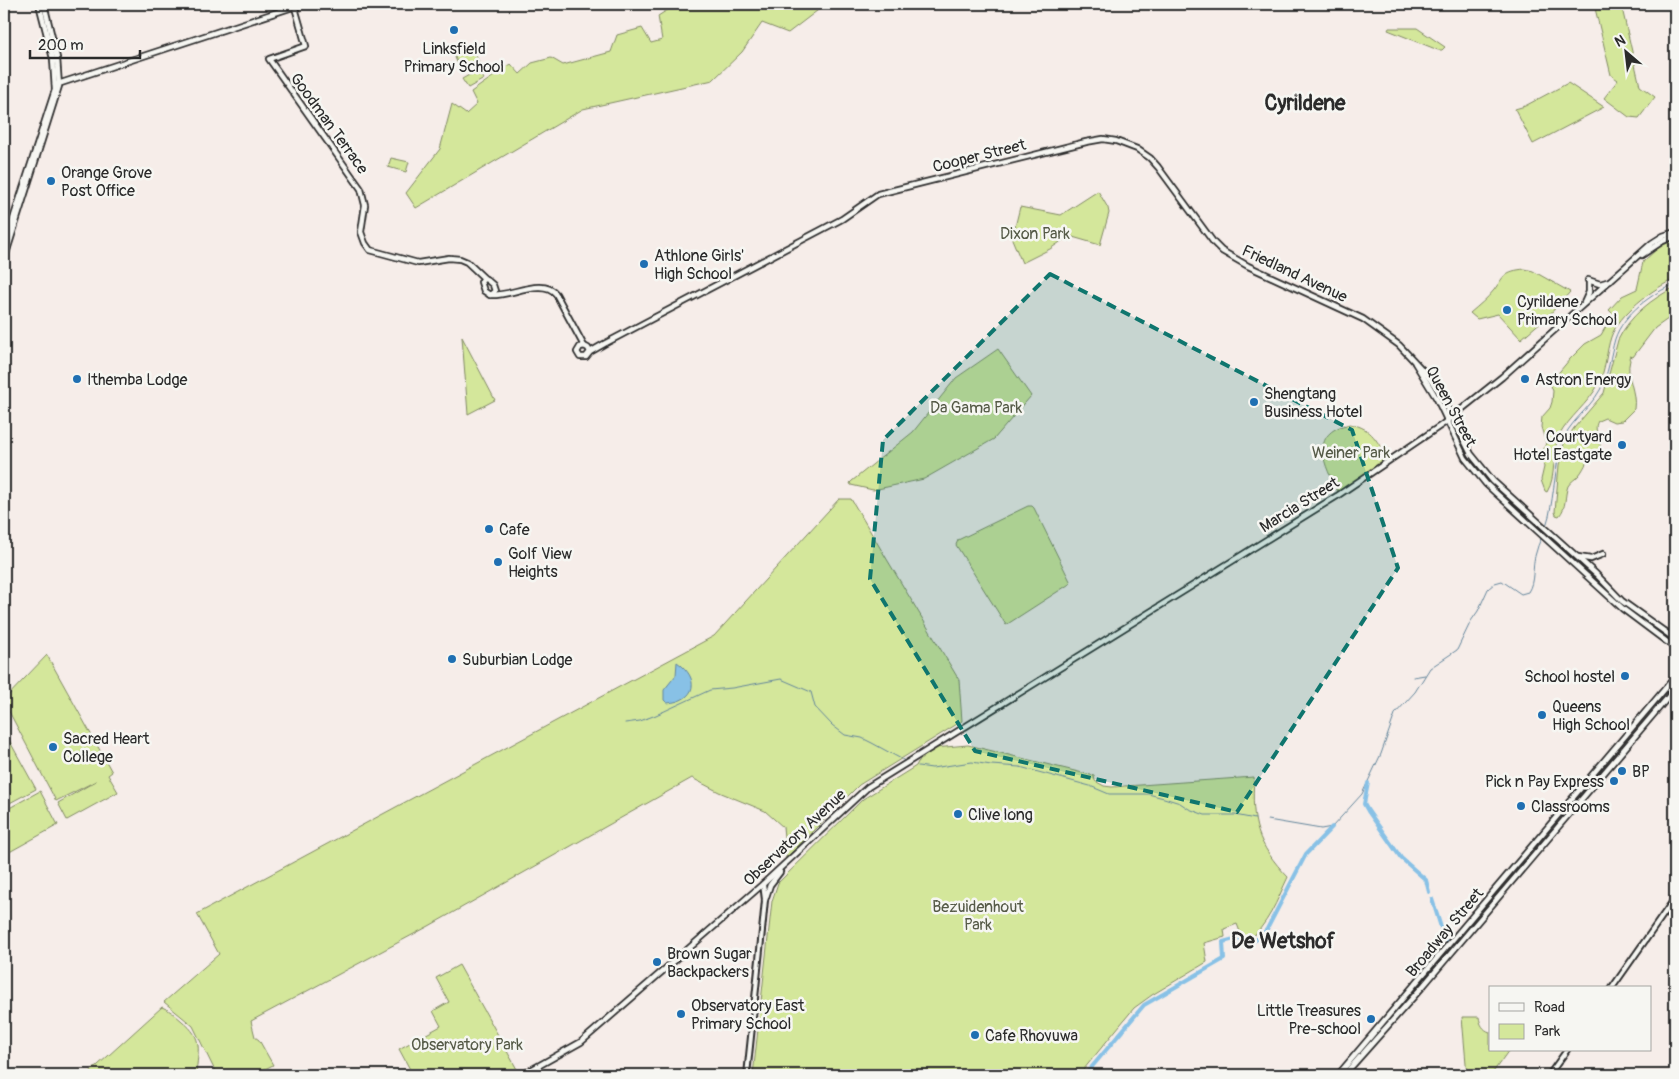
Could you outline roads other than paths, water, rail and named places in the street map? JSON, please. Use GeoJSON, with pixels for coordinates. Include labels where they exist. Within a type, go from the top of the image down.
{"type":"FeatureCollection","features":[{"type":"Feature","properties":{"kind":"main road"},"geometry":{"type":"LineString","coordinates":[[4,247],[57,84],[54,60],[39,4]]}},
{"type":"Feature","properties":{"kind":"main road"},"geometry":{"type":"LineString","coordinates":[[4,260],[57,84],[57,58],[44,4]]}},
{"type":"Feature","properties":{"kind":"main road"},"geometry":{"type":"LineString","coordinates":[[57,84],[294,5],[302,4]]}},
{"type":"Feature","properties":{"kind":"main road","name":"Goodman Terrace"},"geometry":{"type":"LineString","coordinates":[[294,5],[306,46],[268,59],[359,185],[364,195],[365,205],[362,234],[366,244],[372,251],[420,263],[458,258],[472,266],[484,279]]}},
{"type":"Feature","properties":{"kind":"main road","name":"Friedland Avenue"},"geometry":{"type":"LineString","coordinates":[[1086,142],[1103,139],[1116,141],[1138,149],[1158,167],[1214,243],[1222,251],[1248,266],[1363,319],[1385,334],[1410,356]]}},
{"type":"Feature","properties":{"kind":"main road","name":"Cooper Street"},"geometry":{"type":"LineString","coordinates":[[604,344],[837,222],[878,194],[1086,142]]}},
{"type":"Feature","properties":{"kind":"main road","name":"Marcia Street"},"geometry":{"type":"LineString","coordinates":[[1100,642],[1337,496],[1448,421],[1502,377],[1657,240],[1675,232]]}},
{"type":"Feature","properties":{"kind":"main road","name":"Marcia Street"},"geometry":{"type":"LineString","coordinates":[[1639,257],[1663,241],[1675,236]]}},
{"type":"Feature","properties":{"kind":"main road"},"geometry":{"type":"LineString","coordinates":[[504,294],[484,279],[483,289],[490,295],[504,294],[541,286],[548,287],[556,294],[576,332],[590,352]]}},
{"type":"Feature","properties":{"kind":"main road"},"geometry":{"type":"LineString","coordinates":[[1583,306],[1589,292],[1588,281],[1600,284],[1612,280]]}},
{"type":"Feature","properties":{"kind":"main road"},"geometry":{"type":"LineString","coordinates":[[490,295],[495,291],[493,285]]}},
{"type":"Feature","properties":{"kind":"main road"},"geometry":{"type":"LineString","coordinates":[[576,332],[578,354],[581,358],[586,357],[590,352],[604,344]]}},
{"type":"Feature","properties":{"kind":"main road"},"geometry":{"type":"LineString","coordinates":[[578,348],[604,344]]}},
{"type":"Feature","properties":{"kind":"main road","name":"Queen Street"},"geometry":{"type":"LineString","coordinates":[[1410,356],[1439,392],[1471,454],[1493,481],[1625,603],[1675,639]]}},
{"type":"Feature","properties":{"kind":"main road","name":"Queen Street"},"geometry":{"type":"LineString","coordinates":[[1410,356],[1437,399],[1460,450],[1490,488],[1623,609],[1675,648]]}},
{"type":"Feature","properties":{"kind":"main road"},"geometry":{"type":"LineString","coordinates":[[1458,429],[1458,418],[1463,409]]}},
{"type":"Feature","properties":{"kind":"main road"},"geometry":{"type":"LineString","coordinates":[[1575,555],[1591,559],[1603,554]]}},
{"type":"Feature","properties":{"kind":"main road","name":"Observatory Avenue"},"geometry":{"type":"LineString","coordinates":[[522,1075],[582,1042],[763,884],[873,782],[1100,642]]}},
{"type":"Feature","properties":{"kind":"main road","name":"Broadway Street"},"geometry":{"type":"LineString","coordinates":[[1338,1075],[1675,677]]}},
{"type":"Feature","properties":{"kind":"main road","name":"Broadway Street"},"geometry":{"type":"LineString","coordinates":[[1344,1075],[1424,985],[1675,689]]}},
{"type":"Feature","properties":{"kind":"main road"},"geometry":{"type":"LineString","coordinates":[[764,900],[770,885],[786,862]]}},
{"type":"Feature","properties":{"kind":"street"},"geometry":{"type":"LineString","coordinates":[[747,1075],[764,900],[763,884]]}},
{"type":"Feature","properties":{"kind":"street"},"geometry":{"type":"LineString","coordinates":[[1613,986],[1675,898]]}},
{"type":"Feature","properties":{"kind":"street"},"geometry":{"type":"LineString","coordinates":[[1550,1075],[1566,1052]]}},
{"type":"Feature","properties":{"kind":"water"},"geometry":{"type":"Polygon","coordinates":[[[677,662],[689,675],[692,681],[692,688],[684,698],[667,703],[664,700],[664,690],[676,675],[677,662]]]}},
{"type":"Feature","properties":{"kind":"waterway"},"geometry":{"type":"LineString","coordinates":[[1268,820],[1321,829],[1332,827],[1362,794],[1381,754],[1395,714],[1415,692],[1430,668],[1457,650],[1488,589],[1495,583],[1502,581],[1521,594],[1528,592],[1532,583],[1536,551],[1549,516],[1559,454],[1564,437],[1600,390],[1615,339],[1625,321],[1631,313],[1648,299],[1675,284]]}},
{"type":"Feature","properties":{"kind":"waterway"},"geometry":{"type":"LineString","coordinates":[[1413,677],[1425,675]]}},
{"type":"Feature","properties":{"kind":"waterway"},"geometry":{"type":"LineString","coordinates":[[625,723],[640,721],[656,715],[710,690],[781,679],[811,692],[815,707],[832,725],[845,735],[862,738],[905,761]]}},
{"type":"Feature","properties":{"kind":"waterway"},"geometry":{"type":"LineString","coordinates":[[918,766],[932,768],[972,762],[1020,767],[1090,786],[1109,794],[1148,794],[1180,803],[1189,809],[1205,815],[1235,815],[1255,819]]}},
{"type":"Feature","properties":{"kind":"waterway"},"geometry":{"type":"LineString","coordinates":[[1368,783],[1364,804],[1401,858],[1426,880],[1429,892]]}},
{"type":"Feature","properties":{"kind":"waterway"},"geometry":{"type":"LineString","coordinates":[[1085,1075],[1144,1005],[1224,959],[1223,942],[1238,938],[1247,945],[1260,937],[1267,929],[1306,854],[1332,827]]}},
{"type":"Feature","properties":{"kind":"waterway"},"geometry":{"type":"LineString","coordinates":[[1432,899],[1445,940]]}},
{"type":"Feature","properties":{"kind":"place","name":"Linksfield Primary School"},"geometry":{"type":"Point","coordinates":[454,30]}},
{"type":"Feature","properties":{"kind":"place","name":"Orange Grove Post Office"},"geometry":{"type":"Point","coordinates":[51,181]}},
{"type":"Feature","properties":{"kind":"place","name":"Athlone Girls' High School"},"geometry":{"type":"Point","coordinates":[644,264]}},
{"type":"Feature","properties":{"kind":"place","name":"Cyrildene Primary School"},"geometry":{"type":"Point","coordinates":[1507,310]}},
{"type":"Feature","properties":{"kind":"place","name":"Ithemba Lodge"},"geometry":{"type":"Point","coordinates":[77,379]}},
{"type":"Feature","properties":{"kind":"place","name":"Astron Energy"},"geometry":{"type":"Point","coordinates":[1525,379]}},
{"type":"Feature","properties":{"kind":"place","name":"Shengtang Business Hotel"},"geometry":{"type":"Point","coordinates":[1254,402]}},
{"type":"Feature","properties":{"kind":"place","name":"Courtyard Hotel Eastgate"},"geometry":{"type":"Point","coordinates":[1622,445]}},
{"type":"Feature","properties":{"kind":"place","name":"Cafe"},"geometry":{"type":"Point","coordinates":[489,529]}},
{"type":"Feature","properties":{"kind":"place","name":"Golf View Heights"},"geometry":{"type":"Point","coordinates":[498,562]}},
{"type":"Feature","properties":{"kind":"place","name":"Suburbian Lodge"},"geometry":{"type":"Point","coordinates":[452,659]}},
{"type":"Feature","properties":{"kind":"place","name":"School hostel"},"geometry":{"type":"Point","coordinates":[1625,676]}},
{"type":"Feature","properties":{"kind":"place","name":"Queens High School"},"geometry":{"type":"Point","coordinates":[1542,715]}},
{"type":"Feature","properties":{"kind":"place","name":"Sacred Heart College"},"geometry":{"type":"Point","coordinates":[53,747]}},
{"type":"Feature","properties":{"kind":"place","name":"BP"},"geometry":{"type":"Point","coordinates":[1622,771]}},
{"type":"Feature","properties":{"kind":"place","name":"Pick n Pay Express"},"geometry":{"type":"Point","coordinates":[1614,781]}},
{"type":"Feature","properties":{"kind":"place","name":"Classrooms"},"geometry":{"type":"Point","coordinates":[1521,806]}},
{"type":"Feature","properties":{"kind":"place","name":"Clive long"},"geometry":{"type":"Point","coordinates":[958,814]}},
{"type":"Feature","properties":{"kind":"place","name":"Brown Sugar Backpackers"},"geometry":{"type":"Point","coordinates":[657,962]}},
{"type":"Feature","properties":{"kind":"place","name":"Observatory East Primary School"},"geometry":{"type":"Point","coordinates":[681,1014]}},
{"type":"Feature","properties":{"kind":"place","name":"Little Treasures Pre-school"},"geometry":{"type":"Point","coordinates":[1371,1019]}},
{"type":"Feature","properties":{"kind":"place","name":"Cafe Rhovuwa"},"geometry":{"type":"Point","coordinates":[975,1035]}},
{"type":"Feature","properties":{"kind":"district","name":"Cyrildene"},"geometry":{"type":"Point","coordinates":[1305,103]}},
{"type":"Feature","properties":{"kind":"district","name":"De Wetshof"},"geometry":{"type":"Point","coordinates":[1283,941]}},
{"type":"Feature","properties":{"kind":"park label","name":"Dixon Park"},"geometry":{"type":"Point","coordinates":[1035,233]}},
{"type":"Feature","properties":{"kind":"park label","name":"Da Gama Park"},"geometry":{"type":"Point","coordinates":[976,407]}},
{"type":"Feature","properties":{"kind":"park label","name":"Weiner Park"},"geometry":{"type":"Point","coordinates":[1351,452]}},
{"type":"Feature","properties":{"kind":"park label","name":"Bezuidenhout Park"},"geometry":{"type":"Point","coordinates":[978,915]}},
{"type":"Feature","properties":{"kind":"park label","name":"Observatory Park"},"geometry":{"type":"Point","coordinates":[467,1044]}}]}
